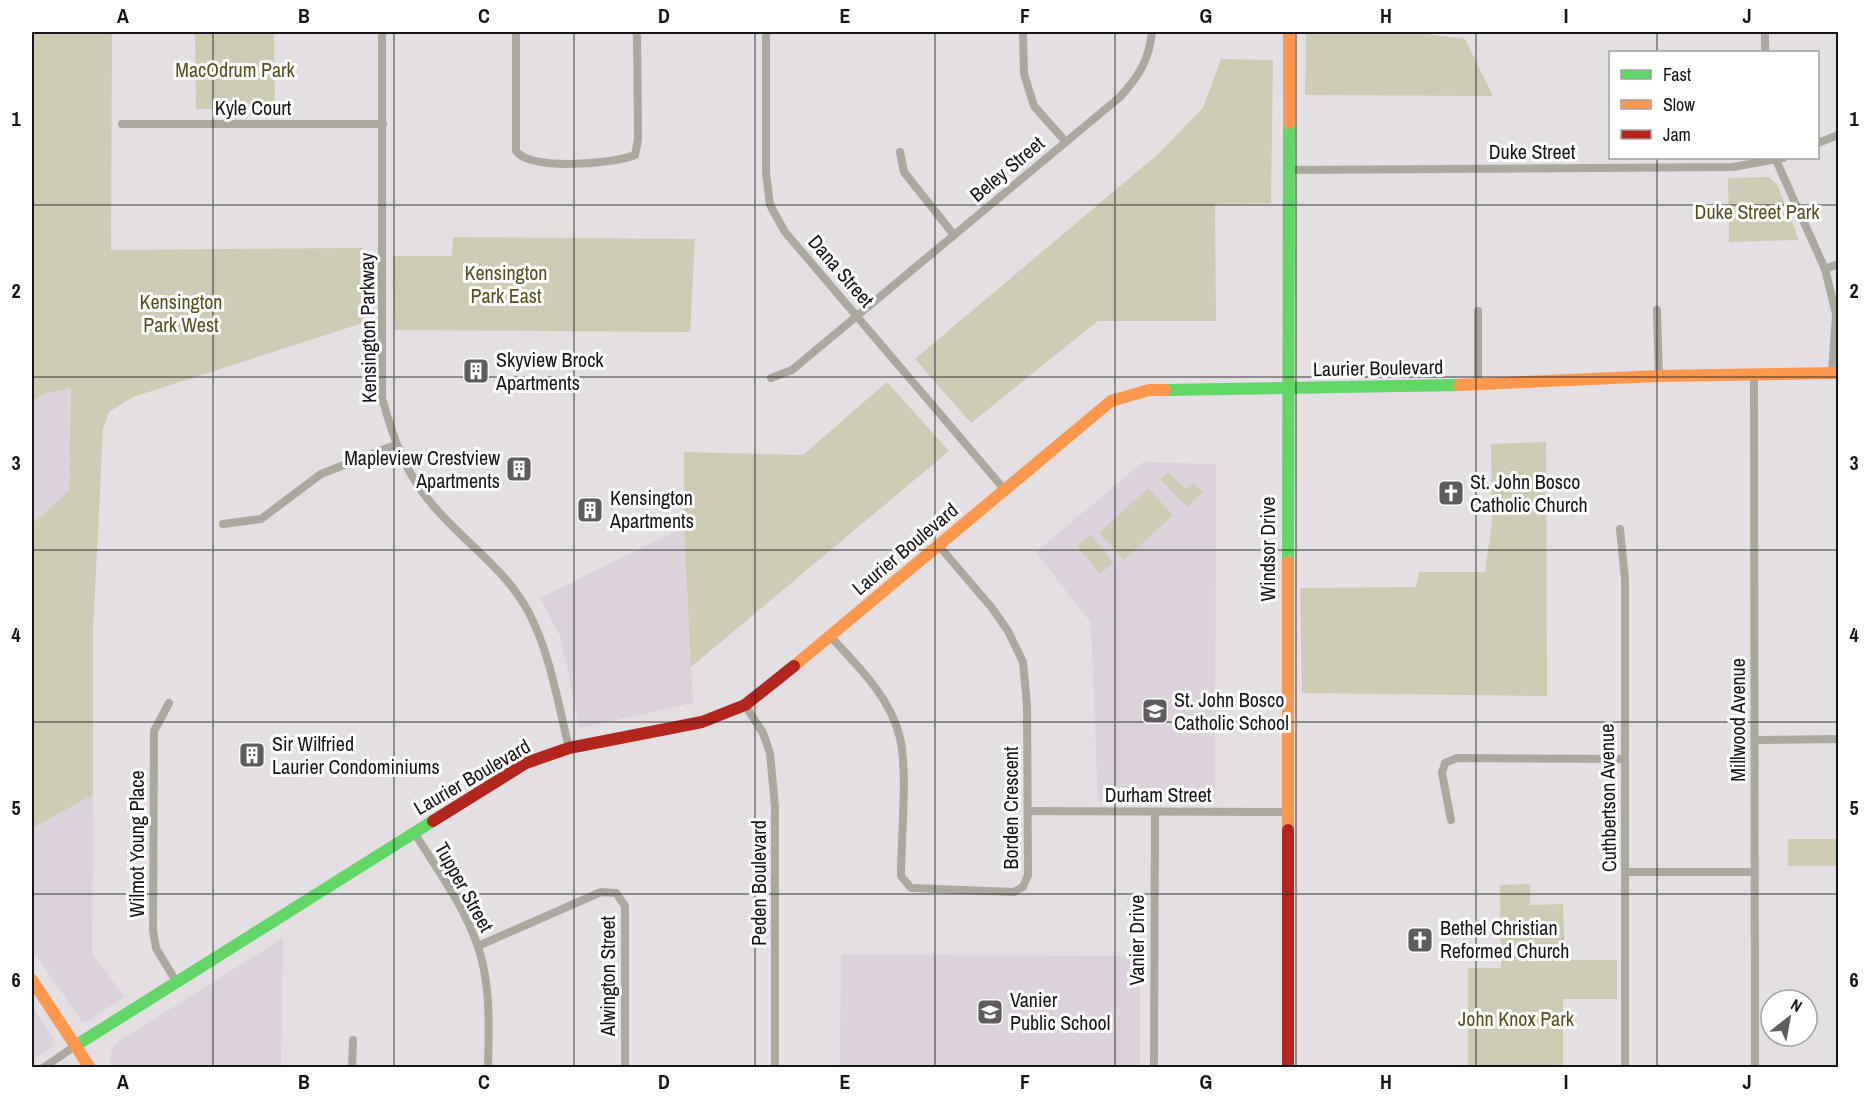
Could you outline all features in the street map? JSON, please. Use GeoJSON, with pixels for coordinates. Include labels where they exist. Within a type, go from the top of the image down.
{"type":"FeatureCollection","features":[{"type":"Feature","properties":{"kind":"street","name":"Kensington Parkway"},"geometry":{"type":"LineString","coordinates":[[382,32],[382,398],[395,445],[409,475],[438,512],[506,580],[529,613],[540,640],[569,748]]}},
{"type":"Feature","properties":{"kind":"street"},"geometry":{"type":"LineString","coordinates":[[516,32],[516,151],[528,161],[599,164],[620,161],[635,155],[638,139],[638,32]]}},
{"type":"Feature","properties":{"kind":"street","name":"Dana Street"},"geometry":{"type":"LineString","coordinates":[[766,32],[766,173],[770,205],[785,232],[1004,489]]}},
{"type":"Feature","properties":{"kind":"street"},"geometry":{"type":"LineString","coordinates":[[1023,32],[1024,74],[1034,106],[1065,141]]}},
{"type":"Feature","properties":{"kind":"street","name":"Beley Street"},"geometry":{"type":"LineString","coordinates":[[771,378],[792,370],[1120,97],[1139,77],[1150,52],[1152,32]]}},
{"type":"Feature","properties":{"kind":"street","name":"Windsor Drive"},"geometry":{"type":"LineString","coordinates":[[1288,1068],[1289,32]]}},
{"type":"Feature","properties":{"kind":"street"},"geometry":{"type":"LineString","coordinates":[[1765,32],[1766,51]]}},
{"type":"Feature","properties":{"kind":"street","name":"Kyle Court"},"geometry":{"type":"LineString","coordinates":[[122,124],[383,124]]}},
{"type":"Feature","properties":{"kind":"street"},"geometry":{"type":"LineString","coordinates":[[1819,143],[1839,135]]}},
{"type":"Feature","properties":{"kind":"street"},"geometry":{"type":"LineString","coordinates":[[900,152],[904,172],[954,235]]}},
{"type":"Feature","properties":{"kind":"street","name":"Duke Street"},"geometry":{"type":"LineString","coordinates":[[1288,170],[1733,167],[1773,159]]}},
{"type":"Feature","properties":{"kind":"street"},"geometry":{"type":"LineString","coordinates":[[1778,159],[1825,269],[1836,314],[1835,373]]}},
{"type":"Feature","properties":{"kind":"street"},"geometry":{"type":"LineString","coordinates":[[1825,269],[1839,264]]}},
{"type":"Feature","properties":{"kind":"street"},"geometry":{"type":"LineString","coordinates":[[1657,309],[1659,376]]}},
{"type":"Feature","properties":{"kind":"street"},"geometry":{"type":"LineString","coordinates":[[1478,311],[1478,385]]}},
{"type":"Feature","properties":{"kind":"street","name":"Millwood Avenue"},"geometry":{"type":"LineString","coordinates":[[1754,373],[1755,1068]]}},
{"type":"Feature","properties":{"kind":"street","name":"Laurier Boulevard"},"geometry":{"type":"LineString","coordinates":[[75,1046],[526,763],[569,748],[702,722],[745,705],[1111,401],[1149,390],[1478,385],[1659,376],[1835,373]]}},
{"type":"Feature","properties":{"kind":"street"},"geometry":{"type":"LineString","coordinates":[[223,524],[261,519],[321,474],[395,445]]}},
{"type":"Feature","properties":{"kind":"street","name":"Cuthbertson Avenue"},"geometry":{"type":"LineString","coordinates":[[1620,529],[1625,579],[1625,1068]]}},
{"type":"Feature","properties":{"kind":"street","name":"Borden Crescent"},"geometry":{"type":"LineString","coordinates":[[830,636],[885,702],[900,738],[903,782],[901,876],[911,888],[1014,892],[1023,886],[1029,875],[1027,705],[1023,662],[1008,631],[992,608],[939,546]]}},
{"type":"Feature","properties":{"kind":"street","name":"Wilmot Young Place"},"geometry":{"type":"LineString","coordinates":[[169,703],[154,731],[153,930],[156,948],[177,983]]}},
{"type":"Feature","properties":{"kind":"street","name":"Peden Boulevard"},"geometry":{"type":"LineString","coordinates":[[745,705],[763,733],[770,753],[776,807],[775,1068]]}},
{"type":"Feature","properties":{"kind":"street"},"geometry":{"type":"LineString","coordinates":[[1755,740],[1839,739]]}},
{"type":"Feature","properties":{"kind":"street"},"geometry":{"type":"LineString","coordinates":[[1451,820],[1442,773],[1445,763],[1457,758],[1624,759]]}},
{"type":"Feature","properties":{"kind":"street","name":"Durham Street"},"geometry":{"type":"LineString","coordinates":[[1028,811],[1288,812]]}},
{"type":"Feature","properties":{"kind":"street","name":"Vanier Drive"},"geometry":{"type":"LineString","coordinates":[[1154,1068],[1155,813]]}},
{"type":"Feature","properties":{"kind":"street","name":"Tupper Street"},"geometry":{"type":"LineString","coordinates":[[414,832],[468,921],[478,946],[484,974],[489,1025],[488,1068]]}},
{"type":"Feature","properties":{"kind":"street"},"geometry":{"type":"LineString","coordinates":[[1625,872],[1753,872]]}},
{"type":"Feature","properties":{"kind":"street","name":"Alwington Street"},"geometry":{"type":"LineString","coordinates":[[478,946],[601,892],[616,893],[625,906],[625,1068]]}},
{"type":"Feature","properties":{"kind":"street"},"geometry":{"type":"LineString","coordinates":[[32,980],[90,1068]]}},
{"type":"Feature","properties":{"kind":"street"},"geometry":{"type":"LineString","coordinates":[[352,1068],[353,1040]]}},
{"type":"Feature","properties":{"kind":"street"},"geometry":{"type":"LineString","coordinates":[[43,1068],[75,1046]]}},
{"type":"Feature","properties":{"kind":"shaded area"},"geometry":{"type":"Polygon","coordinates":[[[71,388],[69,491],[32,524],[32,402],[44,394],[71,388]]]}},
{"type":"Feature","properties":{"kind":"shaded area","name":"St. John Bosco Catholic School"},"geometry":{"type":"Polygon","coordinates":[[[1143,462],[1216,464],[1215,799],[1098,801],[1091,623],[1036,552],[1143,462]]]}},
{"type":"Feature","properties":{"kind":"shaded area"},"geometry":{"type":"Polygon","coordinates":[[[684,527],[693,703],[580,728],[560,636],[540,598],[684,527]]]}},
{"type":"Feature","properties":{"kind":"shaded area"},"geometry":{"type":"Polygon","coordinates":[[[93,795],[92,954],[125,997],[86,1022],[82,1021],[32,950],[32,828],[93,795]]]}},
{"type":"Feature","properties":{"kind":"shaded area"},"geometry":{"type":"Polygon","coordinates":[[[283,938],[281,1067],[111,1067],[109,1064],[111,1051],[118,1042],[283,938]]]}},
{"type":"Feature","properties":{"kind":"shaded area","name":"Vanier Public School"},"geometry":{"type":"Polygon","coordinates":[[[841,955],[1140,956],[1140,1067],[840,1067],[841,955]]]}},
{"type":"Feature","properties":{"kind":"shaded area"},"geometry":{"type":"Polygon","coordinates":[[[32,1005],[53,1039],[52,1047],[32,1060],[32,1005]]]}},
{"type":"Feature","properties":{"kind":"green space","name":"Kensington Park West"},"geometry":{"type":"Polygon","coordinates":[[[32,32],[112,32],[111,250],[362,248],[363,323],[133,397],[109,412],[103,429],[93,632],[93,795],[32,828],[32,524],[69,491],[71,388],[44,394],[32,402],[32,32]]]}},
{"type":"Feature","properties":{"kind":"green space","name":"MacOdrum Park"},"geometry":{"type":"Polygon","coordinates":[[[195,32],[274,32],[275,109],[196,109],[195,32]]]}},
{"type":"Feature","properties":{"kind":"green space"},"geometry":{"type":"Polygon","coordinates":[[[1306,32],[1412,32],[1465,39],[1493,96],[1305,95],[1306,32]]]}},
{"type":"Feature","properties":{"kind":"green space"},"geometry":{"type":"Polygon","coordinates":[[[1221,59],[1273,60],[1271,203],[1215,204],[1216,321],[1098,321],[971,423],[915,359],[1158,154],[1203,108],[1221,59]]]}},
{"type":"Feature","properties":{"kind":"green space","name":"Duke Street Park"},"geometry":{"type":"Polygon","coordinates":[[[1769,177],[1777,184],[1799,240],[1729,242],[1728,178],[1769,177]]]}},
{"type":"Feature","properties":{"kind":"green space","name":"Kensington Park East"},"geometry":{"type":"Polygon","coordinates":[[[453,237],[695,239],[690,332],[394,330],[393,256],[452,256],[453,237]]]}},
{"type":"Feature","properties":{"kind":"green space"},"geometry":{"type":"Polygon","coordinates":[[[887,382],[949,451],[691,667],[684,527],[684,452],[803,455],[887,382]]]}},
{"type":"Feature","properties":{"kind":"green space"},"geometry":{"type":"Polygon","coordinates":[[[1546,442],[1547,696],[1302,693],[1300,588],[1416,587],[1419,572],[1485,572],[1492,522],[1491,444],[1546,442]]]}},
{"type":"Feature","properties":{"kind":"green space"},"geometry":{"type":"Polygon","coordinates":[[[1168,472],[1186,489],[1194,483],[1203,492],[1187,507],[1161,480],[1168,472]]]}},
{"type":"Feature","properties":{"kind":"green space"},"geometry":{"type":"Polygon","coordinates":[[[1148,488],[1173,515],[1124,560],[1099,533],[1148,488]]]}},
{"type":"Feature","properties":{"kind":"green space"},"geometry":{"type":"Polygon","coordinates":[[[1091,535],[1113,563],[1100,574],[1077,546],[1091,535]]]}},
{"type":"Feature","properties":{"kind":"green space"},"geometry":{"type":"Polygon","coordinates":[[[1788,839],[1838,839],[1838,866],[1788,866],[1788,839]]]}},
{"type":"Feature","properties":{"kind":"green space","name":"John Knox Park"},"geometry":{"type":"Polygon","coordinates":[[[1530,884],[1530,905],[1563,904],[1565,960],[1617,960],[1617,999],[1563,999],[1563,1067],[1468,1067],[1468,968],[1501,968],[1500,885],[1530,884]]]}},
{"type":"Feature","properties":{"kind":"traffic: fast"},"geometry":{"type":"LineString","coordinates":[[1288,562],[1289,123]]}},
{"type":"Feature","properties":{"kind":"traffic: fast"},"geometry":{"type":"LineString","coordinates":[[1165,390],[1459,385]]}},
{"type":"Feature","properties":{"kind":"traffic: fast"},"geometry":{"type":"LineString","coordinates":[[75,1046],[433,821]]}},
{"type":"Feature","properties":{"kind":"traffic: slow"},"geometry":{"type":"LineString","coordinates":[[1289,32],[1289,123]]}},
{"type":"Feature","properties":{"kind":"traffic: slow"},"geometry":{"type":"LineString","coordinates":[[1459,385],[1659,376],[1838,373]]}},
{"type":"Feature","properties":{"kind":"traffic: slow"},"geometry":{"type":"LineString","coordinates":[[794,666],[1111,401],[1149,390],[1165,390]]}},
{"type":"Feature","properties":{"kind":"traffic: slow"},"geometry":{"type":"LineString","coordinates":[[1288,562],[1288,830]]}},
{"type":"Feature","properties":{"kind":"traffic: slow"},"geometry":{"type":"LineString","coordinates":[[32,980],[90,1068]]}},
{"type":"Feature","properties":{"kind":"traffic: jam"},"geometry":{"type":"LineString","coordinates":[[433,821],[526,763],[569,748],[702,722],[745,705],[794,666]]}},
{"type":"Feature","properties":{"kind":"traffic: jam"},"geometry":{"type":"LineString","coordinates":[[1288,830],[1288,1068]]}},
{"type":"Feature","properties":{"kind":"place","name":"Skyview Brock Apartments"},"geometry":{"type":"Point","coordinates":[476,371]}},
{"type":"Feature","properties":{"kind":"place","name":"Mapleview Crestview Apartments"},"geometry":{"type":"Point","coordinates":[519,469]}},
{"type":"Feature","properties":{"kind":"place","name":"St. John Bosco Catholic Church"},"geometry":{"type":"Point","coordinates":[1451,493]}},
{"type":"Feature","properties":{"kind":"place","name":"Kensington Apartments"},"geometry":{"type":"Point","coordinates":[590,510]}},
{"type":"Feature","properties":{"kind":"place","name":"St. John Bosco Catholic School"},"geometry":{"type":"Point","coordinates":[1155,711]}},
{"type":"Feature","properties":{"kind":"place","name":"Sir Wilfried Laurier Condominiums"},"geometry":{"type":"Point","coordinates":[252,755]}},
{"type":"Feature","properties":{"kind":"place","name":"Bethel Christian Reformed Church"},"geometry":{"type":"Point","coordinates":[1420,940]}},
{"type":"Feature","properties":{"kind":"place","name":"Vanier Public School"},"geometry":{"type":"Point","coordinates":[990,1012]}}]}
